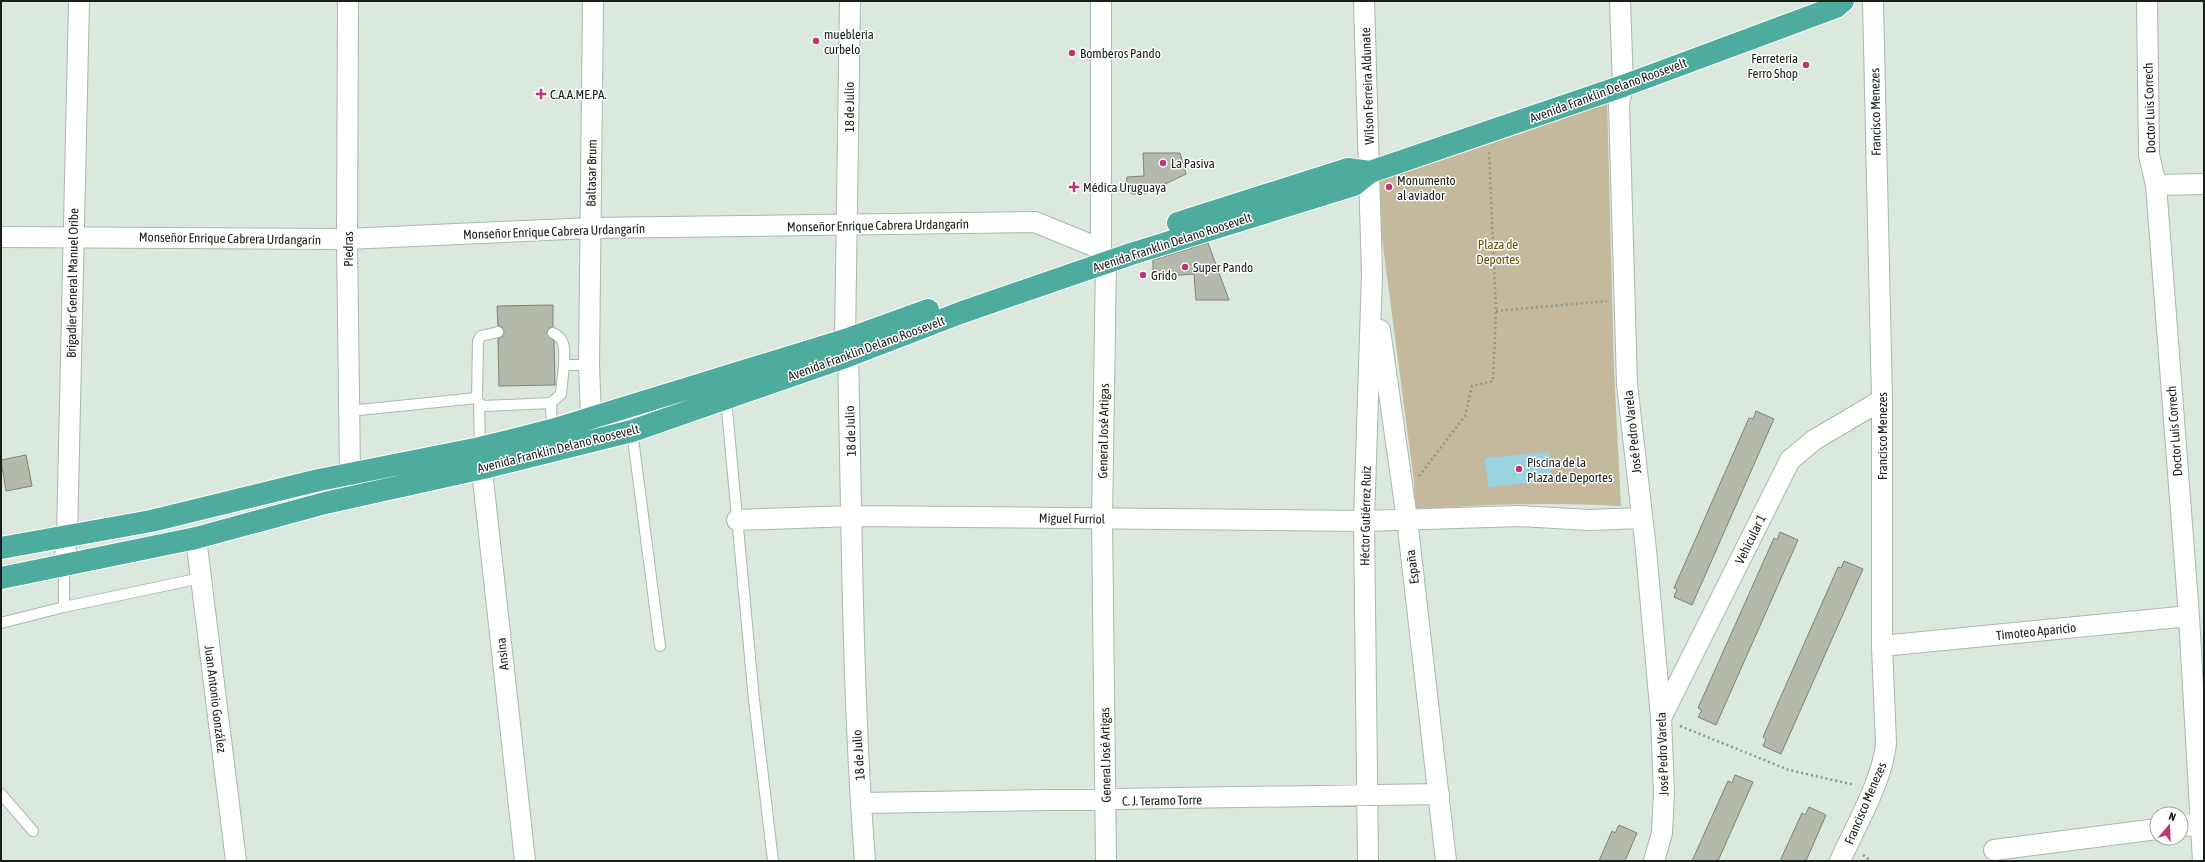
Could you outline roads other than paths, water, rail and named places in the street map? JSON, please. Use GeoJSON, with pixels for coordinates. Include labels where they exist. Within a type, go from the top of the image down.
{"type":"FeatureCollection","features":[{"type":"Feature","properties":{"kind":"highway","name":"Avenida Franklin Delano Roosevelt"},"geometry":{"type":"LineString","coordinates":[[1,578],[64,566],[158,544],[196,538],[352,496],[481,458],[552,430],[591,417],[846,348],[960,313],[1103,256],[1354,185],[1370,172],[1623,86],[1838,3]]}},
{"type":"Feature","properties":{"kind":"highway","name":"Avenida Franklin Delano Roosevelt"},"geometry":{"type":"LineString","coordinates":[[1,548],[151,521],[319,480],[350,474],[481,458],[597,440],[632,431],[726,399],[846,348]]}},
{"type":"Feature","properties":{"kind":"street","name":"Brigadier General Manuel Oribe"},"geometry":{"type":"LineString","coordinates":[[64,566],[67,537],[79,1]]}},
{"type":"Feature","properties":{"kind":"street","name":"Piedras"},"geometry":{"type":"LineString","coordinates":[[348,1],[347,239],[350,474],[352,496]]}},
{"type":"Feature","properties":{"kind":"street","name":"Baltasar Brum"},"geometry":{"type":"LineString","coordinates":[[593,1],[589,365],[591,417],[597,440]]}},
{"type":"Feature","properties":{"kind":"street","name":"18 de Julio"},"geometry":{"type":"LineString","coordinates":[[850,1],[846,348],[852,516],[856,726],[865,861]]}},
{"type":"Feature","properties":{"kind":"street","name":"General José Artigas"},"geometry":{"type":"LineString","coordinates":[[1101,1],[1103,256],[1102,519],[1106,861]]}},
{"type":"Feature","properties":{"kind":"street","name":"Wilson Ferreira Aldunate"},"geometry":{"type":"LineString","coordinates":[[1364,1],[1370,172]]}},
{"type":"Feature","properties":{"kind":"street","name":"José Pedro Varela"},"geometry":{"type":"LineString","coordinates":[[1620,1],[1623,86],[1619,104],[1627,384],[1641,518],[1646,550],[1661,718],[1664,793],[1662,833],[1654,861]]}},
{"type":"Feature","properties":{"kind":"street","name":"Francisco Menezes"},"geometry":{"type":"LineString","coordinates":[[1840,861],[1872,789],[1884,758],[1886,743],[1882,646],[1882,400],[1873,1]]}},
{"type":"Feature","properties":{"kind":"street","name":"Doctor Luis Correch"},"geometry":{"type":"LineString","coordinates":[[2147,1],[2149,155],[2156,185],[2189,616],[2203,861]]}},
{"type":"Feature","properties":{"kind":"street","name":"Héctor Gutiérrez Ruiz"},"geometry":{"type":"LineString","coordinates":[[1368,861],[1364,521],[1372,274],[1370,172]]}},
{"type":"Feature","properties":{"kind":"street"},"geometry":{"type":"LineString","coordinates":[[2156,185],[2204,184]]}},
{"type":"Feature","properties":{"kind":"street","name":"Monseñor Enrique Cabrera Urdangarín"},"geometry":{"type":"LineString","coordinates":[[1,237],[73,236],[347,239],[590,228],[848,226],[1035,222],[1103,256]]}},
{"type":"Feature","properties":{"kind":"street","name":"España"},"geometry":{"type":"LineString","coordinates":[[1372,274],[1407,519],[1446,861]]}},
{"type":"Feature","properties":{"kind":"street","name":"Vehicular 1"},"geometry":{"type":"LineString","coordinates":[[1661,718],[1790,460],[1814,440],[1882,400]]}},
{"type":"Feature","properties":{"kind":"street","name":"Ansina"},"geometry":{"type":"LineString","coordinates":[[481,458],[525,861]]}},
{"type":"Feature","properties":{"kind":"street","name":"Miguel Furriol"},"geometry":{"type":"LineString","coordinates":[[737,520],[852,516],[1364,521],[1519,516],[1589,520],[1641,518]]}},
{"type":"Feature","properties":{"kind":"street","name":"Juan Antonio González"},"geometry":{"type":"LineString","coordinates":[[196,538],[236,861]]}},
{"type":"Feature","properties":{"kind":"street","name":"Timoteo Aparicio"},"geometry":{"type":"LineString","coordinates":[[1882,646],[2189,616]]}},
{"type":"Feature","properties":{"kind":"street","name":"C. J. Teramo Torre"},"geometry":{"type":"LineString","coordinates":[[861,803],[1105,801],[1439,794]]}},
{"type":"Feature","properties":{"kind":"street"},"geometry":{"type":"LineString","coordinates":[[2189,825],[2201,824]]}},
{"type":"Feature","properties":{"kind":"street"},"geometry":{"type":"LineString","coordinates":[[1994,850],[2149,830]]}},
{"type":"Feature","properties":{"kind":"lane"},"geometry":{"type":"LineString","coordinates":[[481,458],[478,401],[478,341],[481,336],[498,332]]}},
{"type":"Feature","properties":{"kind":"lane"},"geometry":{"type":"LineString","coordinates":[[349,411],[478,401],[484,406],[551,403],[561,394],[564,365],[564,341],[559,335],[554,333]]}},
{"type":"Feature","properties":{"kind":"lane"},"geometry":{"type":"LineString","coordinates":[[564,365],[589,365]]}},
{"type":"Feature","properties":{"kind":"lane"},"geometry":{"type":"LineString","coordinates":[[726,399],[737,520],[773,861]]}},
{"type":"Feature","properties":{"kind":"lane"},"geometry":{"type":"LineString","coordinates":[[551,403],[552,430]]}},
{"type":"Feature","properties":{"kind":"lane"},"geometry":{"type":"LineString","coordinates":[[632,431],[660,646]]}},
{"type":"Feature","properties":{"kind":"lane"},"geometry":{"type":"LineString","coordinates":[[64,566],[64,607]]}},
{"type":"Feature","properties":{"kind":"lane"},"geometry":{"type":"LineString","coordinates":[[1,623],[64,607],[201,578]]}},
{"type":"Feature","properties":{"kind":"lane"},"geometry":{"type":"LineString","coordinates":[[1,794],[33,831]]}},
{"type":"Feature","properties":{"kind":"water","name":"Piscina de la Plaza de Deportes"},"geometry":{"type":"Polygon","coordinates":[[[1549,452],[1552,481],[1488,487],[1485,458],[1549,452]]]}},
{"type":"Feature","properties":{"kind":"place","name":"muebleria curbelo"},"geometry":{"type":"Point","coordinates":[816,41]}},
{"type":"Feature","properties":{"kind":"place","name":"Bomberos Pando"},"geometry":{"type":"Point","coordinates":[1072,53]}},
{"type":"Feature","properties":{"kind":"place","name":"Ferretería Ferro Shop"},"geometry":{"type":"Point","coordinates":[1806,65]}},
{"type":"Feature","properties":{"kind":"place","name":"C.A.A.ME.PA."},"geometry":{"type":"Point","coordinates":[541,94]}},
{"type":"Feature","properties":{"kind":"place","name":"La Pasiva"},"geometry":{"type":"Point","coordinates":[1163,163]}},
{"type":"Feature","properties":{"kind":"place","name":"Médica Uruguaya"},"geometry":{"type":"Point","coordinates":[1074,187]}},
{"type":"Feature","properties":{"kind":"place","name":"Monumento al aviador"},"geometry":{"type":"Point","coordinates":[1389,187]}},
{"type":"Feature","properties":{"kind":"place","name":"Super Pando"},"geometry":{"type":"Point","coordinates":[1185,267]}},
{"type":"Feature","properties":{"kind":"place","name":"Grido"},"geometry":{"type":"Point","coordinates":[1143,275]}},
{"type":"Feature","properties":{"kind":"place","name":"Piscina de la Plaza de Deportes"},"geometry":{"type":"Point","coordinates":[1519,469]}},
{"type":"Feature","properties":{"kind":"park label","name":"Plaza de Deportes"},"geometry":{"type":"Point","coordinates":[1498,252]}}]}
